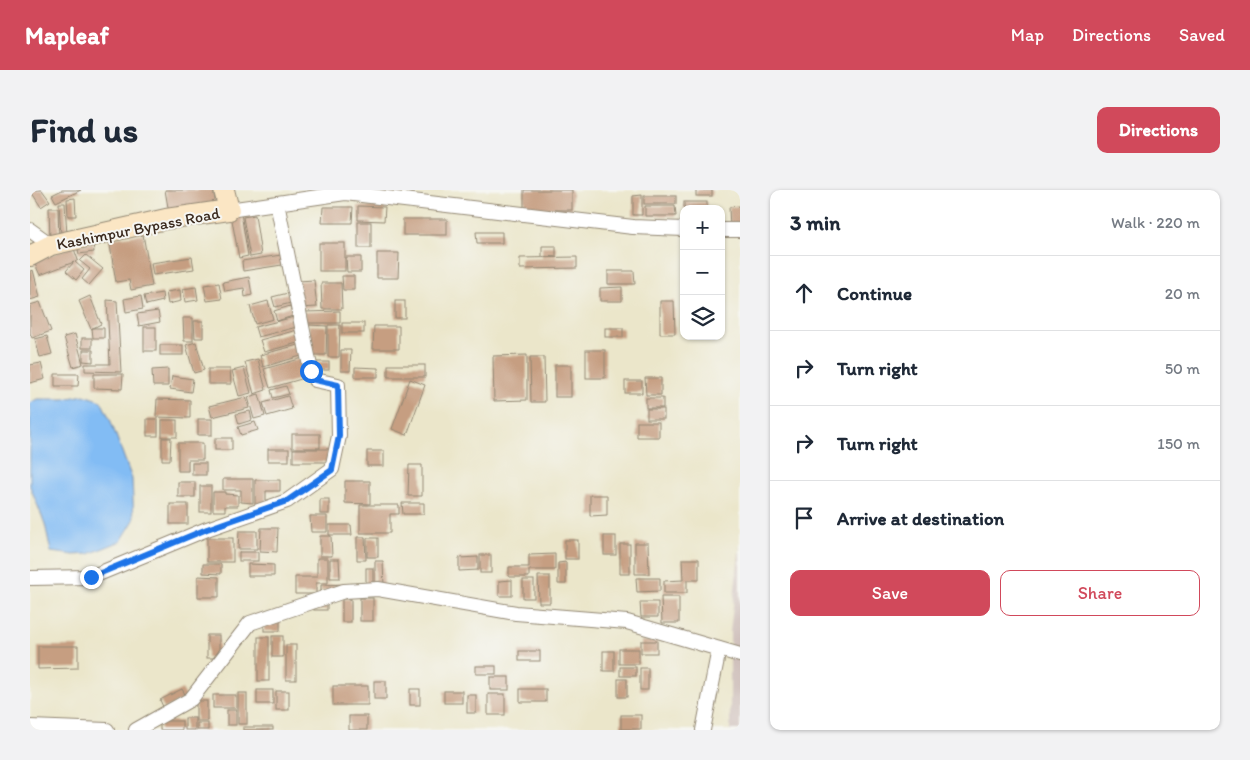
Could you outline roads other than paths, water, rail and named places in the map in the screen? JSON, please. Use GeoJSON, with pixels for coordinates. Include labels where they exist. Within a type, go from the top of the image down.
{"type":"FeatureCollection","features":[{"type":"Feature","properties":{"kind":"main road","name":"Kashimpur Bypass Road"},"geometry":{"type":"LineString","coordinates":[[30,256],[51,245],[166,219],[229,210],[224,190]]}},
{"type":"Feature","properties":{"kind":"street"},"geometry":{"type":"LineString","coordinates":[[229,210],[345,193],[634,228],[680,229]]}},
{"type":"Feature","properties":{"kind":"street"},"geometry":{"type":"LineString","coordinates":[[30,578],[91,577],[207,529],[287,501],[332,470],[339,436],[338,385],[315,380],[311,371],[277,203]]}},
{"type":"Feature","properties":{"kind":"street"},"geometry":{"type":"LineString","coordinates":[[30,230],[51,245]]}},
{"type":"Feature","properties":{"kind":"street"},"geometry":{"type":"LineString","coordinates":[[725,230],[740,230]]}},
{"type":"Feature","properties":{"kind":"street"},"geometry":{"type":"LineString","coordinates":[[136,730],[191,699],[250,623],[344,591],[378,589],[516,613],[627,622],[740,655]]}},
{"type":"Feature","properties":{"kind":"street"},"geometry":{"type":"LineString","coordinates":[[703,730],[719,649]]}},
{"type":"Feature","properties":{"kind":"street"},"geometry":{"type":"LineString","coordinates":[[30,727],[107,730]]}},
{"type":"Feature","properties":{"kind":"water"},"geometry":{"type":"Polygon","coordinates":[[[84,395],[101,401],[110,419],[132,479],[134,520],[121,541],[89,554],[74,555],[51,552],[45,524],[30,486],[30,403],[37,399],[64,399],[84,395]]]}}]}
